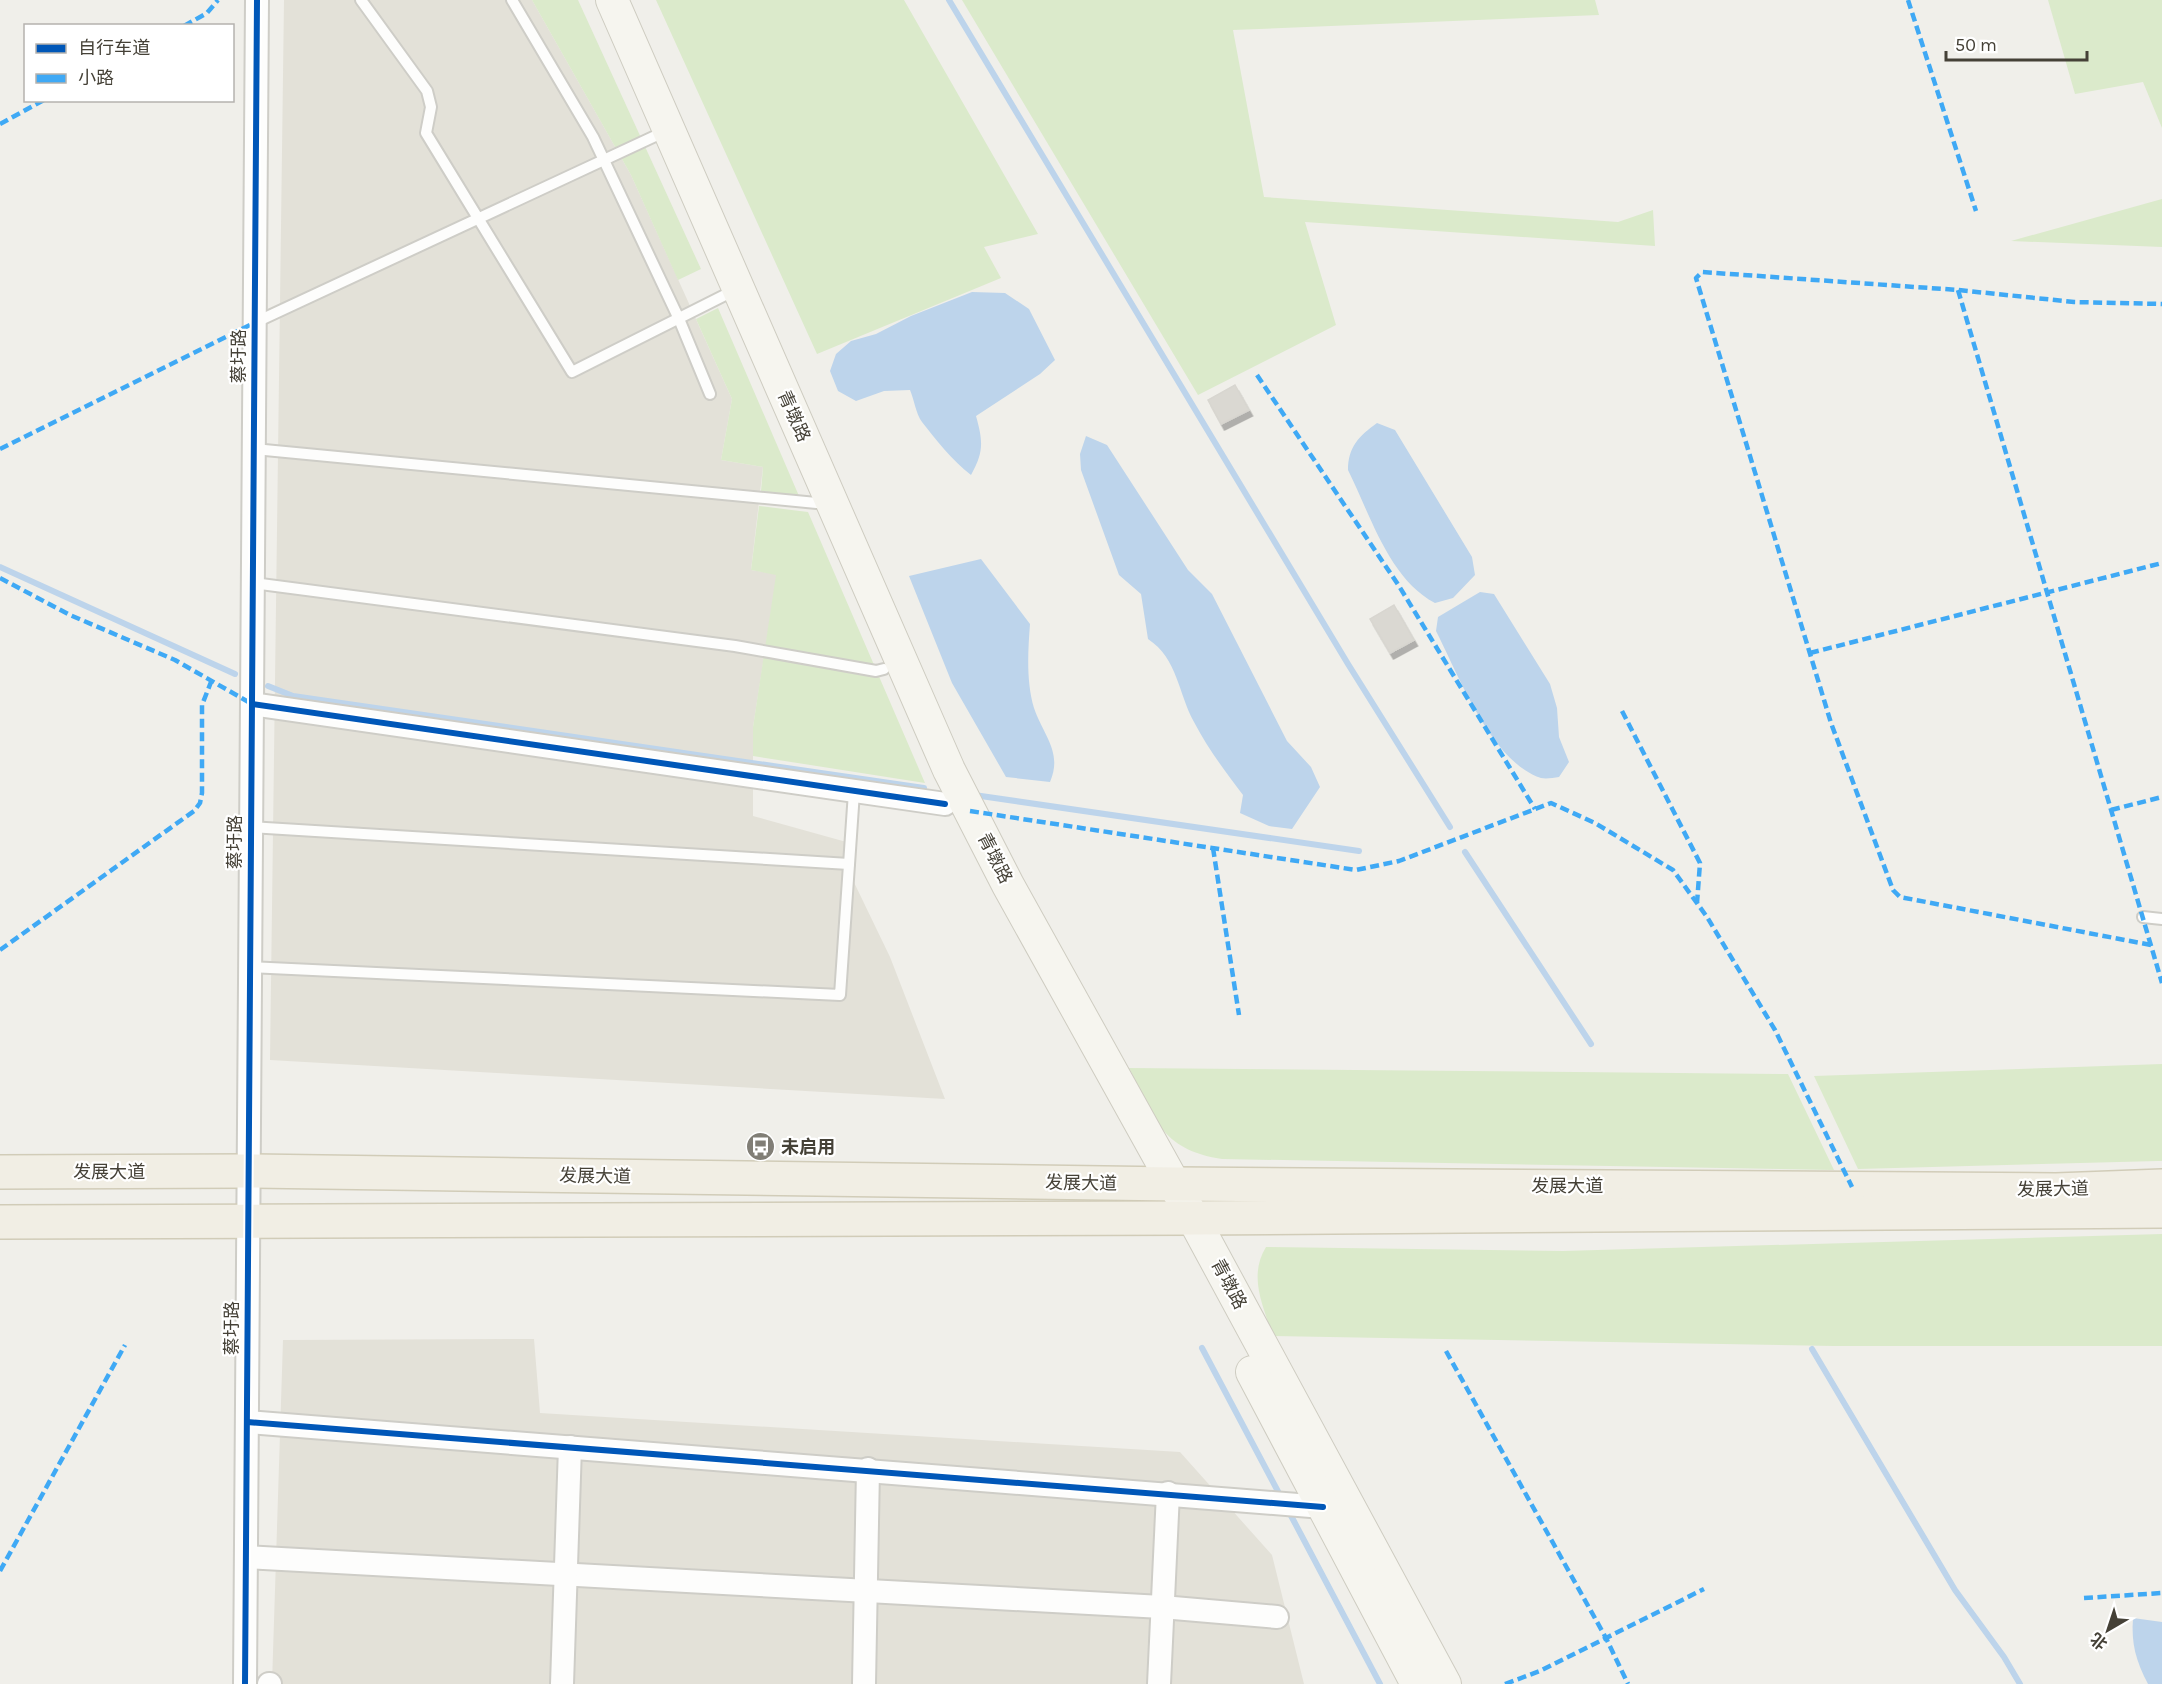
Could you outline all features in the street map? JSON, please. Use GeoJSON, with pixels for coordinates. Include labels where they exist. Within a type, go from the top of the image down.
{"type":"FeatureCollection","features":[{"type":"Feature","properties":{"kind":"main road","name":"青墩路"},"geometry":{"type":"LineString","coordinates":[[591,0],[660,134],[822,503],[949,770],[1182,1218],[1445,1684]]}},
{"type":"Feature","properties":{"kind":"main road","name":"青墩路"},"geometry":{"type":"LineString","coordinates":[[612,0],[660,134]]}},
{"type":"Feature","properties":{"kind":"main road","name":"青墩路"},"geometry":{"type":"LineString","coordinates":[[822,503],[884,669],[945,804],[1164,1184]]}},
{"type":"Feature","properties":{"kind":"main road","name":"发展大道"},"geometry":{"type":"LineString","coordinates":[[0,1172],[248,1171],[1164,1184],[2056,1190],[2162,1185]]}},
{"type":"Feature","properties":{"kind":"main road","name":"发展大道"},"geometry":{"type":"LineString","coordinates":[[0,1222],[1182,1218],[2162,1211]]}},
{"type":"Feature","properties":{"kind":"main road","name":"青墩路"},"geometry":{"type":"LineString","coordinates":[[1182,1218],[1297,1505],[1417,1684]]}},
{"type":"Feature","properties":{"kind":"street","name":"蔡圩路"},"geometry":{"type":"LineString","coordinates":[[245,1684],[257,0]]}},
{"type":"Feature","properties":{"kind":"street"},"geometry":{"type":"LineString","coordinates":[[252,704],[945,804]]}},
{"type":"Feature","properties":{"kind":"street"},"geometry":{"type":"LineString","coordinates":[[247,1422],[868,1469],[1297,1505]]}},
{"type":"Feature","properties":{"kind":"street"},"geometry":{"type":"LineString","coordinates":[[562,1684],[570,1447]]}},
{"type":"Feature","properties":{"kind":"street"},"geometry":{"type":"LineString","coordinates":[[864,1684],[868,1469]]}},
{"type":"Feature","properties":{"kind":"street"},"geometry":{"type":"LineString","coordinates":[[1159,1684],[1168,1493]]}},
{"type":"Feature","properties":{"kind":"street"},"geometry":{"type":"LineString","coordinates":[[246,1557],[1162,1607],[1277,1617]]}},
{"type":"Feature","properties":{"kind":"lane"},"geometry":{"type":"LineString","coordinates":[[361,0],[427,91],[431,107],[426,133],[573,372],[730,293]]}},
{"type":"Feature","properties":{"kind":"lane"},"geometry":{"type":"LineString","coordinates":[[512,0],[604,160],[679,319],[710,394]]}},
{"type":"Feature","properties":{"kind":"lane"},"geometry":{"type":"LineString","coordinates":[[255,323],[660,134]]}},
{"type":"Feature","properties":{"kind":"lane"},"geometry":{"type":"LineString","coordinates":[[254,449],[822,503]]}},
{"type":"Feature","properties":{"kind":"lane"},"geometry":{"type":"LineString","coordinates":[[253,583],[724,644],[876,671],[884,669]]}},
{"type":"Feature","properties":{"kind":"lane"},"geometry":{"type":"LineString","coordinates":[[249,967],[840,995],[854,792]]}},
{"type":"Feature","properties":{"kind":"lane"},"geometry":{"type":"LineString","coordinates":[[251,827],[849,864]]}},
{"type":"Feature","properties":{"kind":"lane"},"geometry":{"type":"LineString","coordinates":[[2143,917],[2162,919]]}},
{"type":"Feature","properties":{"kind":"shaded area"},"geometry":{"type":"Polygon","coordinates":[[[284,0],[532,0],[631,175],[732,399],[721,460],[763,467],[751,570],[777,574],[753,727],[753,816],[850,843],[849,872],[890,957],[945,1099],[270,1060],[284,0]]]}},
{"type":"Feature","properties":{"kind":"shaded area"},"geometry":{"type":"Polygon","coordinates":[[[534,1339],[540,1413],[1180,1452],[1272,1555],[1304,1684],[272,1684],[283,1340],[534,1339]]]}},
{"type":"Feature","properties":{"kind":"green space"},"geometry":{"type":"Polygon","coordinates":[[[532,0],[578,0],[701,269],[678,280],[631,175],[532,0]]]}},
{"type":"Feature","properties":{"kind":"green space"},"geometry":{"type":"Polygon","coordinates":[[[656,0],[904,0],[1038,234],[984,247],[1001,278],[817,354],[656,0]]]}},
{"type":"Feature","properties":{"kind":"green space"},"geometry":{"type":"Polygon","coordinates":[[[962,0],[1595,0],[1599,15],[1233,30],[1264,197],[1618,222],[1653,210],[1655,246],[1305,222],[1336,325],[1198,395],[962,0]]]}},
{"type":"Feature","properties":{"kind":"green space"},"geometry":{"type":"Polygon","coordinates":[[[2048,0],[2162,0],[2162,128],[2143,82],[2075,94],[2048,0]]]}},
{"type":"Feature","properties":{"kind":"green space"},"geometry":{"type":"Polygon","coordinates":[[[2162,199],[2162,247],[2011,241],[2162,199]]]}},
{"type":"Feature","properties":{"kind":"green space"},"geometry":{"type":"Polygon","coordinates":[[[718,308],[799,496],[761,491],[763,467],[721,460],[732,399],[696,319],[718,308]]]}},
{"type":"Feature","properties":{"kind":"green space"},"geometry":{"type":"Polygon","coordinates":[[[759,506],[808,512],[925,783],[753,756],[753,727],[776,575],[751,570],[759,506]]]}},
{"type":"Feature","properties":{"kind":"green space"},"geometry":{"type":"Polygon","coordinates":[[[2162,1064],[2162,1161],[1858,1169],[1814,1076],[2162,1064]]]}},
{"type":"Feature","properties":{"kind":"green space"},"geometry":{"type":"Polygon","coordinates":[[[1129,1068],[1788,1074],[1834,1170],[1222,1159],[1185,1148],[1172,1139],[1154,1116],[1129,1068]]]}},
{"type":"Feature","properties":{"kind":"green space"},"geometry":{"type":"Polygon","coordinates":[[[2162,1234],[2162,1346],[1834,1346],[1273,1336],[1259,1291],[1258,1280],[1258,1269],[1266,1247],[1563,1251],[2162,1234]]]}},
{"type":"Feature","properties":{"kind":"water"},"geometry":{"type":"Polygon","coordinates":[[[972,292],[1005,293],[1029,309],[1055,360],[1040,374],[976,416],[981,446],[971,475],[922,422],[910,390],[884,391],[856,401],[838,391],[830,371],[836,354],[851,341],[876,334],[911,316],[972,292]]]}},
{"type":"Feature","properties":{"kind":"water"},"geometry":{"type":"Polygon","coordinates":[[[1377,423],[1395,430],[1472,557],[1475,575],[1453,598],[1435,603],[1405,578],[1382,544],[1348,470],[1352,448],[1377,423]]]}},
{"type":"Feature","properties":{"kind":"water"},"geometry":{"type":"Polygon","coordinates":[[[1086,436],[1107,445],[1188,570],[1212,594],[1287,741],[1311,767],[1320,787],[1292,829],[1269,826],[1240,813],[1243,795],[1199,732],[1166,656],[1148,639],[1141,594],[1119,575],[1081,470],[1080,454],[1086,436]]]}},
{"type":"Feature","properties":{"kind":"water"},"geometry":{"type":"Polygon","coordinates":[[[981,559],[1030,624],[1028,655],[1030,687],[1034,708],[1053,753],[1054,762],[1050,782],[1006,777],[952,683],[909,576],[981,559]]]}},
{"type":"Feature","properties":{"kind":"water"},"geometry":{"type":"Polygon","coordinates":[[[1480,592],[1494,594],[1550,684],[1557,708],[1559,737],[1569,762],[1559,777],[1541,778],[1523,769],[1507,754],[1478,715],[1436,631],[1438,617],[1480,592]]]}},
{"type":"Feature","properties":{"kind":"water"},"geometry":{"type":"Polygon","coordinates":[[[2133,1618],[2162,1622],[2162,1684],[2148,1684],[2140,1668],[2135,1652],[2133,1618]]]}},
{"type":"Feature","properties":{"kind":"building"},"geometry":{"type":"Polygon","coordinates":[[[1235,385],[1249,410],[1221,424],[1208,400],[1235,385]]]}},
{"type":"Feature","properties":{"kind":"building"},"geometry":{"type":"Polygon","coordinates":[[[1394,605],[1414,640],[1390,653],[1370,619],[1394,605]]]}},
{"type":"Feature","properties":{"kind":"waterway"},"geometry":{"type":"LineString","coordinates":[[949,0],[1348,664],[1450,827]]}},
{"type":"Feature","properties":{"kind":"waterway"},"geometry":{"type":"LineString","coordinates":[[0,567],[235,674]]}},
{"type":"Feature","properties":{"kind":"waterway"},"geometry":{"type":"LineString","coordinates":[[268,686],[293,696],[924,788]]}},
{"type":"Feature","properties":{"kind":"waterway"},"geometry":{"type":"LineString","coordinates":[[974,795],[1359,851]]}},
{"type":"Feature","properties":{"kind":"waterway"},"geometry":{"type":"LineString","coordinates":[[1465,852],[1591,1044]]}},
{"type":"Feature","properties":{"kind":"waterway"},"geometry":{"type":"LineString","coordinates":[[1202,1348],[1282,1499]]}},
{"type":"Feature","properties":{"kind":"waterway"},"geometry":{"type":"LineString","coordinates":[[1812,1349],[1955,1590],[2004,1657],[2020,1684]]}},
{"type":"Feature","properties":{"kind":"waterway"},"geometry":{"type":"LineString","coordinates":[[1288,1510],[1380,1684]]}},
{"type":"Feature","properties":{"kind":"marked path"},"geometry":{"type":"LineString","coordinates":[[188,24],[207,13],[218,0]]}},
{"type":"Feature","properties":{"kind":"marked path"},"geometry":{"type":"LineString","coordinates":[[1908,0],[1976,211]]}},
{"type":"Feature","properties":{"kind":"marked path"},"geometry":{"type":"LineString","coordinates":[[0,124],[40,102]]}},
{"type":"Feature","properties":{"kind":"marked path"},"geometry":{"type":"LineString","coordinates":[[2151,945],[1900,897],[1893,890],[1831,723],[1696,278],[1702,272],[1958,290],[2074,302],[2162,304]]}},
{"type":"Feature","properties":{"kind":"marked path"},"geometry":{"type":"LineString","coordinates":[[1958,290],[2162,983]]}},
{"type":"Feature","properties":{"kind":"marked path"},"geometry":{"type":"LineString","coordinates":[[0,449],[254,323]]}},
{"type":"Feature","properties":{"kind":"marked path"},"geometry":{"type":"LineString","coordinates":[[1257,375],[1399,586],[1535,809]]}},
{"type":"Feature","properties":{"kind":"marked path"},"geometry":{"type":"LineString","coordinates":[[1810,653],[2162,563]]}},
{"type":"Feature","properties":{"kind":"marked path"},"geometry":{"type":"LineString","coordinates":[[0,578],[70,615],[175,660],[252,704]]}},
{"type":"Feature","properties":{"kind":"marked path"},"geometry":{"type":"LineString","coordinates":[[0,950],[194,811],[200,803],[202,793],[202,705],[211,682]]}},
{"type":"Feature","properties":{"kind":"marked path"},"geometry":{"type":"LineString","coordinates":[[1622,711],[1700,863],[1697,903]]}},
{"type":"Feature","properties":{"kind":"marked path"},"geometry":{"type":"LineString","coordinates":[[2111,810],[2162,797]]}},
{"type":"Feature","properties":{"kind":"marked path"},"geometry":{"type":"LineString","coordinates":[[970,811],[1356,870],[1399,861],[1551,803],[1595,823],[1673,870],[1707,917],[1775,1030],[1852,1187]]}},
{"type":"Feature","properties":{"kind":"marked path"},"geometry":{"type":"LineString","coordinates":[[1213,848],[1239,1015]]}},
{"type":"Feature","properties":{"kind":"marked path"},"geometry":{"type":"LineString","coordinates":[[0,1571],[125,1345]]}},
{"type":"Feature","properties":{"kind":"marked path"},"geometry":{"type":"LineString","coordinates":[[1446,1351],[1606,1638],[1628,1684]]}},
{"type":"Feature","properties":{"kind":"marked path"},"geometry":{"type":"LineString","coordinates":[[1505,1684],[1540,1671],[1704,1589]]}},
{"type":"Feature","properties":{"kind":"marked path"},"geometry":{"type":"LineString","coordinates":[[2084,1598],[2162,1593]]}},
{"type":"Feature","properties":{"kind":"cycle path"},"geometry":{"type":"LineString","coordinates":[[245,1684],[257,0]]}},
{"type":"Feature","properties":{"kind":"cycle path"},"geometry":{"type":"LineString","coordinates":[[252,704],[945,804]]}},
{"type":"Feature","properties":{"kind":"cycle path"},"geometry":{"type":"LineString","coordinates":[[247,1422],[1323,1507]]}},
{"type":"Feature","properties":{"kind":"place","name":"未启用"},"geometry":{"type":"Point","coordinates":[760,1147]}}]}
